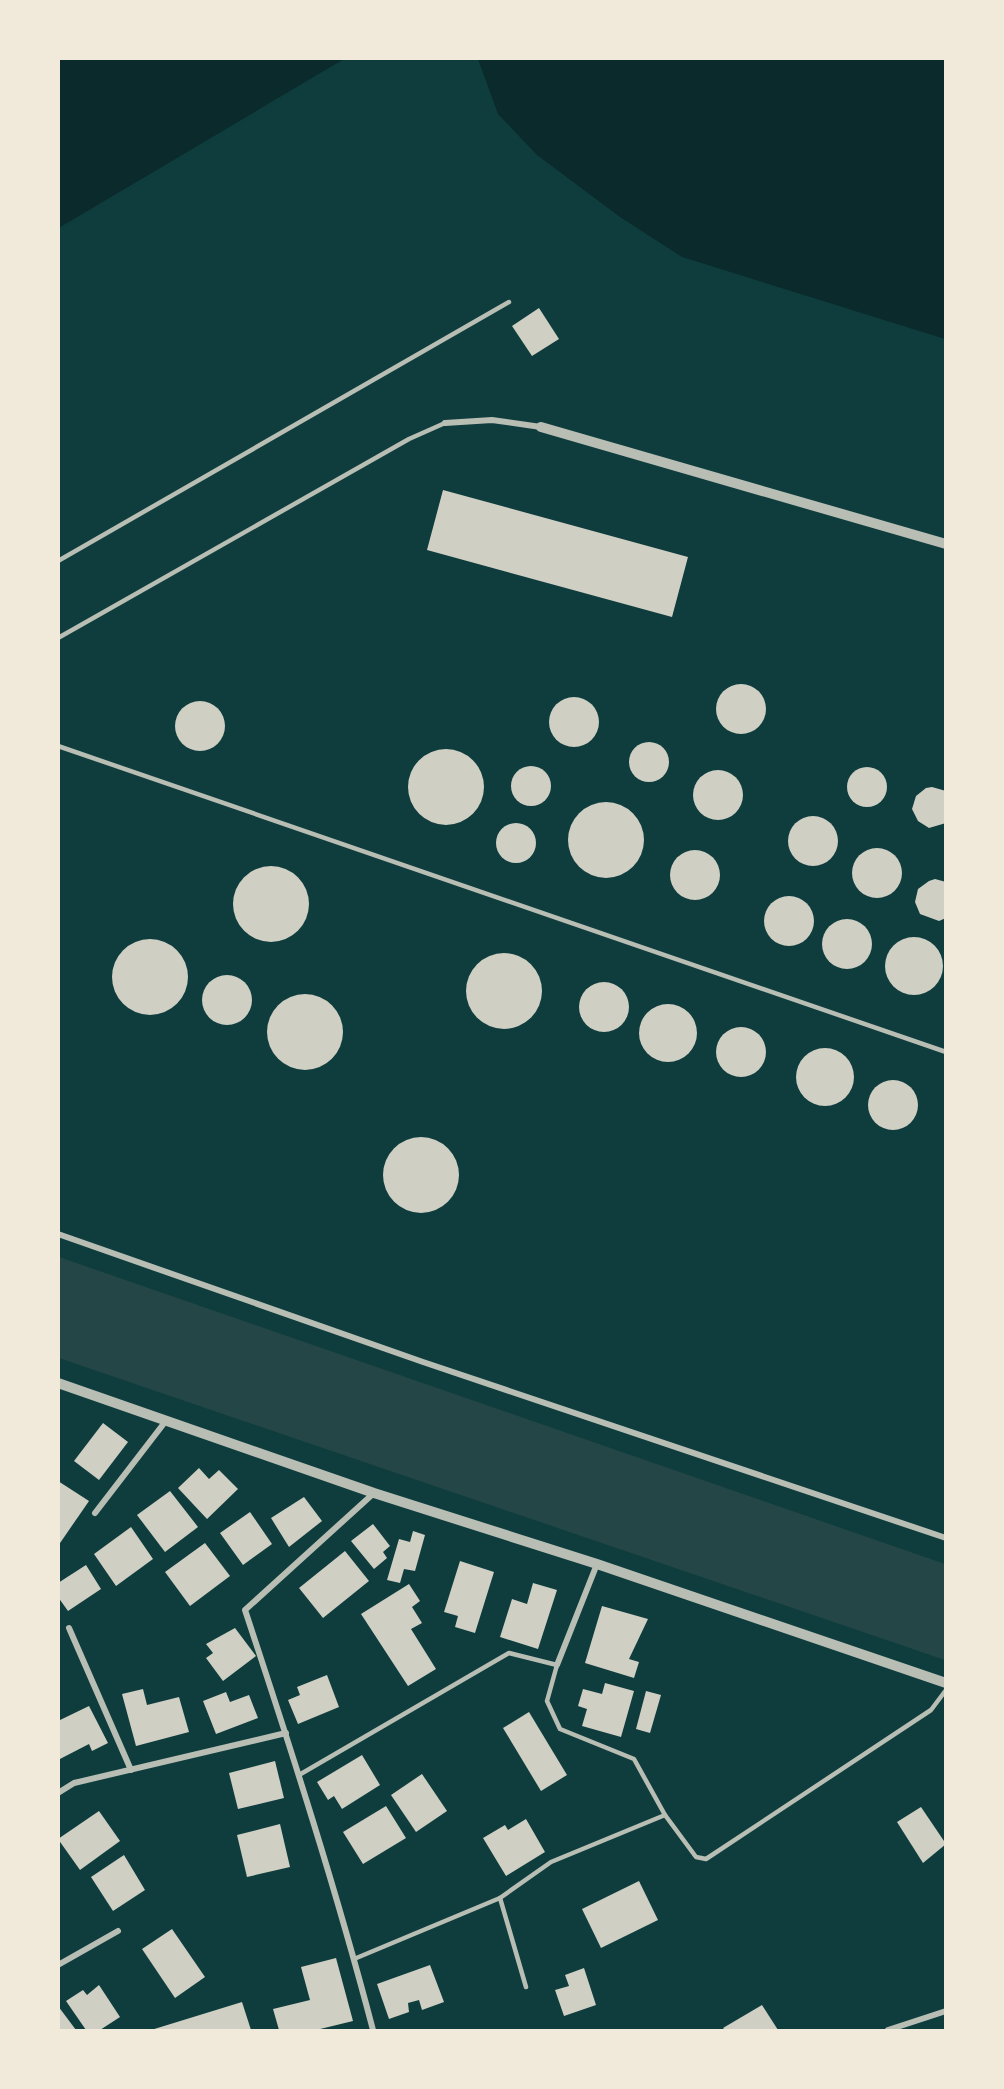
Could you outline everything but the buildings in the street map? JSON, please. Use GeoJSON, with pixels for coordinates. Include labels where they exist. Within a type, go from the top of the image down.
{"type":"FeatureCollection","features":[{"type":"Feature","properties":{"kind":"street"},"geometry":{"type":"LineString","coordinates":[[445,423],[492,420],[541,427],[945,544]]}},
{"type":"Feature","properties":{"kind":"street"},"geometry":{"type":"LineString","coordinates":[[58,1234],[423,1362],[945,1538]]}},
{"type":"Feature","properties":{"kind":"street"},"geometry":{"type":"LineString","coordinates":[[58,1383],[374,1493],[597,1564],[945,1683]]}},
{"type":"Feature","properties":{"kind":"street"},"geometry":{"type":"LineString","coordinates":[[95,1514],[165,1422]]}},
{"type":"Feature","properties":{"kind":"street"},"geometry":{"type":"LineString","coordinates":[[373,2031],[299,1775],[245,1610],[374,1493]]}},
{"type":"Feature","properties":{"kind":"street"},"geometry":{"type":"LineString","coordinates":[[557,1665],[597,1564]]}},
{"type":"Feature","properties":{"kind":"street"},"geometry":{"type":"LineString","coordinates":[[69,1628],[131,1770]]}},
{"type":"Feature","properties":{"kind":"street"},"geometry":{"type":"LineString","coordinates":[[58,1793],[74,1783],[286,1733]]}},
{"type":"Feature","properties":{"kind":"street"},"geometry":{"type":"LineString","coordinates":[[58,1965],[118,1931]]}},
{"type":"Feature","properties":{"kind":"street"},"geometry":{"type":"LineString","coordinates":[[888,2031],[945,2011]]}},
{"type":"Feature","properties":{"kind":"lane"},"geometry":{"type":"LineString","coordinates":[[58,561],[509,302]]}},
{"type":"Feature","properties":{"kind":"lane"},"geometry":{"type":"LineString","coordinates":[[58,638],[409,439],[445,423]]}},
{"type":"Feature","properties":{"kind":"lane"},"geometry":{"type":"LineString","coordinates":[[58,746],[945,1052]]}},
{"type":"Feature","properties":{"kind":"lane"},"geometry":{"type":"LineString","coordinates":[[299,1775],[509,1653],[557,1665],[547,1701],[560,1729],[634,1760],[665,1815],[696,1857],[706,1859],[931,1710],[945,1690]]}},
{"type":"Feature","properties":{"kind":"lane"},"geometry":{"type":"LineString","coordinates":[[354,1959],[500,1898],[551,1862],[665,1815]]}},
{"type":"Feature","properties":{"kind":"lane"},"geometry":{"type":"LineString","coordinates":[[500,1898],[526,1987]]}},
{"type":"Feature","properties":{"kind":"shaded area"},"geometry":{"type":"Polygon","coordinates":[[[58,59],[344,59],[59,228],[58,59]]]}},
{"type":"Feature","properties":{"kind":"shaded area"},"geometry":{"type":"Polygon","coordinates":[[[478,59],[945,59],[945,339],[682,257],[620,217],[537,155],[498,114],[478,59]]]}},
{"type":"Feature","properties":{"kind":"shaded area"},"geometry":{"type":"Polygon","coordinates":[[[59,1257],[945,1564],[945,1660],[59,1358],[59,1257]]]}},
{"type":"Feature","properties":{"kind":"pier"},"geometry":{"type":"Polygon","coordinates":[[[347,58],[320,77],[58,231],[59,228],[347,58]]]}}]}
